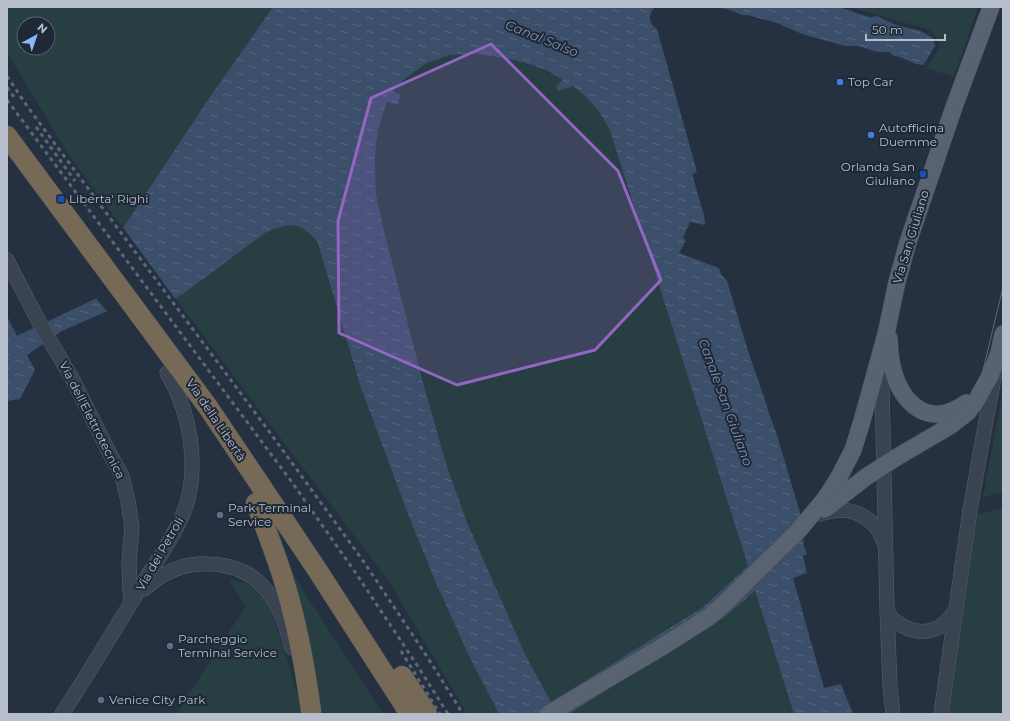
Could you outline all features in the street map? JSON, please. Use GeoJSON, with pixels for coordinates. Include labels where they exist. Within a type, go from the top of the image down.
{"type":"FeatureCollection","features":[{"type":"Feature","properties":{"kind":"highway","name":"Via della Libertà"},"geometry":{"type":"LineString","coordinates":[[7,136],[75,239],[158,350],[208,407],[320,574],[410,714]]}},
{"type":"Feature","properties":{"kind":"highway","name":"Via della Libertà"},"geometry":{"type":"LineString","coordinates":[[7,159],[75,239]]}},
{"type":"Feature","properties":{"kind":"highway","name":"Via della Libertà"},"geometry":{"type":"LineString","coordinates":[[158,350],[167,373],[320,598],[394,714]]}},
{"type":"Feature","properties":{"kind":"highway"},"geometry":{"type":"LineString","coordinates":[[158,350],[214,407],[258,466],[287,506],[427,714]]}},
{"type":"Feature","properties":{"kind":"highway"},"geometry":{"type":"LineString","coordinates":[[256,503],[284,580],[294,619],[312,712]]}},
{"type":"Feature","properties":{"kind":"main road","name":"Via San Giuliano"},"geometry":{"type":"LineString","coordinates":[[806,524],[831,490],[848,460],[856,441],[908,242],[954,107],[991,7]]}},
{"type":"Feature","properties":{"kind":"main road"},"geometry":{"type":"LineString","coordinates":[[887,327],[894,374],[908,400],[919,409],[931,414],[945,414],[951,412],[968,402],[985,386]]}},
{"type":"Feature","properties":{"kind":"main road"},"geometry":{"type":"LineString","coordinates":[[548,714],[635,663],[704,620],[722,606],[806,524],[857,483],[884,465],[944,430],[962,417],[974,404],[985,386],[999,353],[1003,334]]}},
{"type":"Feature","properties":{"kind":"street","name":"Via dell'Elettrotecnica"},"geometry":{"type":"LineString","coordinates":[[7,260],[39,322],[73,380],[122,476],[132,527],[129,562],[130,592],[133,599]]}},
{"type":"Feature","properties":{"kind":"street","name":"Via San Giuliano"},"geometry":{"type":"LineString","coordinates":[[887,327],[882,386],[887,609],[890,687],[893,714]]}},
{"type":"Feature","properties":{"kind":"street"},"geometry":{"type":"LineString","coordinates":[[941,714],[970,510],[999,353]]}},
{"type":"Feature","properties":{"kind":"street","name":"Via dei Petroli"},"geometry":{"type":"LineString","coordinates":[[62,714],[159,558],[184,514],[192,474],[192,454],[186,418],[178,394],[167,373]]}},
{"type":"Feature","properties":{"kind":"street","name":"Via San Giuliano"},"geometry":{"type":"LineString","coordinates":[[806,524],[832,511],[842,510],[861,515],[869,520],[878,529],[885,549]]}},
{"type":"Feature","properties":{"kind":"street"},"geometry":{"type":"LineString","coordinates":[[159,558],[165,568],[170,571]]}},
{"type":"Feature","properties":{"kind":"street","name":"Via dei Petroli"},"geometry":{"type":"LineString","coordinates":[[133,599],[160,576],[170,571],[187,566],[204,564],[219,565],[246,573],[266,590],[274,600],[282,616],[289,636],[303,690],[312,712]]}},
{"type":"Feature","properties":{"kind":"street"},"geometry":{"type":"LineString","coordinates":[[887,609],[889,616],[899,624],[910,630],[921,632],[942,626],[950,619],[956,608]]}},
{"type":"Feature","properties":{"kind":"highlighted area"},"geometry":{"type":"Polygon","coordinates":[[[491,44],[618,171],[661,280],[595,350],[457,385],[339,333],[338,221],[371,98],[491,44]]]}},
{"type":"Feature","properties":{"kind":"green space"},"geometry":{"type":"Polygon","coordinates":[[[7,7],[273,7],[207,101],[123,228],[69,155],[7,53],[7,7]]]}},
{"type":"Feature","properties":{"kind":"green space"},"geometry":{"type":"Polygon","coordinates":[[[850,7],[978,7],[954,77],[926,68],[935,55],[940,44],[930,30],[850,7]]]}},
{"type":"Feature","properties":{"kind":"green space"},"geometry":{"type":"Polygon","coordinates":[[[477,54],[505,58],[533,66],[557,76],[573,86],[586,97],[600,113],[610,131],[748,567],[703,607],[551,702],[525,654],[459,503],[424,386],[384,231],[376,194],[375,159],[379,126],[387,101],[397,105],[393,92],[408,76],[427,63],[450,55],[477,54]]]}},
{"type":"Feature","properties":{"kind":"green space"},"geometry":{"type":"Polygon","coordinates":[[[292,224],[306,231],[317,241],[353,363],[373,421],[499,714],[467,714],[390,583],[175,298],[183,294],[265,233],[279,226],[292,224]]]}},
{"type":"Feature","properties":{"kind":"green space"},"geometry":{"type":"Polygon","coordinates":[[[1003,391],[1003,492],[983,497],[1003,391]]]}},
{"type":"Feature","properties":{"kind":"green space"},"geometry":{"type":"Polygon","coordinates":[[[1003,508],[1003,714],[948,714],[977,514],[1003,508]]]}},
{"type":"Feature","properties":{"kind":"green space"},"geometry":{"type":"Polygon","coordinates":[[[294,576],[383,714],[318,714],[300,619],[294,576]]]}},
{"type":"Feature","properties":{"kind":"green space"},"geometry":{"type":"Polygon","coordinates":[[[228,579],[248,584],[269,604],[281,638],[303,714],[176,714],[246,606],[228,579]]]}},
{"type":"Feature","properties":{"kind":"green space"},"geometry":{"type":"Polygon","coordinates":[[[755,591],[794,714],[569,714],[722,619],[755,591]]]}},
{"type":"Feature","properties":{"kind":"water"},"geometry":{"type":"Polygon","coordinates":[[[273,7],[655,7],[651,12],[650,18],[652,24],[657,29],[697,172],[692,174],[704,215],[705,225],[690,222],[683,238],[686,240],[679,253],[719,268],[721,274],[727,281],[749,354],[776,432],[801,516],[804,546],[807,554],[803,556],[807,573],[793,578],[824,688],[841,684],[853,714],[794,714],[755,591],[722,619],[569,714],[499,714],[470,658],[436,583],[408,514],[361,388],[317,241],[311,234],[299,227],[287,225],[265,233],[183,294],[147,315],[105,312],[62,331],[27,355],[35,370],[20,399],[7,401],[7,316],[17,336],[101,296],[123,228],[207,101],[273,7]],[[477,54],[450,55],[427,63],[408,76],[393,91],[401,95],[397,105],[387,102],[379,126],[375,159],[376,194],[384,231],[424,386],[448,470],[467,522],[525,654],[551,702],[703,607],[748,566],[610,131],[600,113],[586,97],[573,86],[558,91],[556,86],[563,80],[553,74],[522,62],[477,54]]]}},
{"type":"Feature","properties":{"kind":"water"},"geometry":{"type":"Polygon","coordinates":[[[717,7],[839,7],[865,16],[877,16],[896,25],[921,31],[933,38],[935,46],[923,65],[916,64],[894,56],[889,52],[878,52],[858,46],[845,46],[802,34],[777,23],[748,15],[742,15],[717,7]]]}},
{"type":"Feature","properties":{"kind":"pier"},"geometry":{"type":"Polygon","coordinates":[[[122,226],[176,300],[147,317],[109,314],[95,297],[100,294],[103,287],[103,260],[106,250],[122,226]]]}},
{"type":"Feature","properties":{"kind":"tram line"},"geometry":{"type":"LineString","coordinates":[[543,714],[705,616],[732,592],[814,511],[834,485],[844,465],[856,434],[901,250],[986,7]]}},
{"type":"Feature","properties":{"kind":"tram line"},"geometry":{"type":"LineString","coordinates":[[806,527],[834,501],[882,467],[953,423],[969,407],[979,387],[1003,287]]}},
{"type":"Feature","properties":{"kind":"railway"},"geometry":{"type":"LineString","coordinates":[[7,76],[27,106],[268,430],[364,562],[428,658],[463,714]]}},
{"type":"Feature","properties":{"kind":"railway"},"geometry":{"type":"LineString","coordinates":[[7,87],[16,100]]}},
{"type":"Feature","properties":{"kind":"railway"},"geometry":{"type":"LineString","coordinates":[[7,100],[291,481],[353,569],[448,714]]}},
{"type":"Feature","properties":{"kind":"railway"},"geometry":{"type":"LineString","coordinates":[[36,127],[75,181]]}},
{"type":"Feature","properties":{"kind":"railway"},"geometry":{"type":"LineString","coordinates":[[401,651],[440,714]]}},
{"type":"Feature","properties":{"kind":"place","name":"Top Car"},"geometry":{"type":"Point","coordinates":[840,82]}},
{"type":"Feature","properties":{"kind":"place","name":"Autofficina Duemme"},"geometry":{"type":"Point","coordinates":[871,135]}},
{"type":"Feature","properties":{"kind":"place","name":"Orlanda San Giuliano"},"geometry":{"type":"Point","coordinates":[923,174]}},
{"type":"Feature","properties":{"kind":"place","name":"Liberta' Righi"},"geometry":{"type":"Point","coordinates":[61,199]}},
{"type":"Feature","properties":{"kind":"place","name":"Park Terminal Service"},"geometry":{"type":"Point","coordinates":[220,515]}},
{"type":"Feature","properties":{"kind":"place","name":"Parcheggio Terminal Service"},"geometry":{"type":"Point","coordinates":[170,646]}},
{"type":"Feature","properties":{"kind":"place","name":"Venice City Park"},"geometry":{"type":"Point","coordinates":[101,700]}},
{"type":"Feature","properties":{"kind":"water label","name":"Canal Salso"},"geometry":{"type":"Point","coordinates":[542,38]}},
{"type":"Feature","properties":{"kind":"water label","name":"Canale San Giuliano"},"geometry":{"type":"Point","coordinates":[726,402]}}]}
